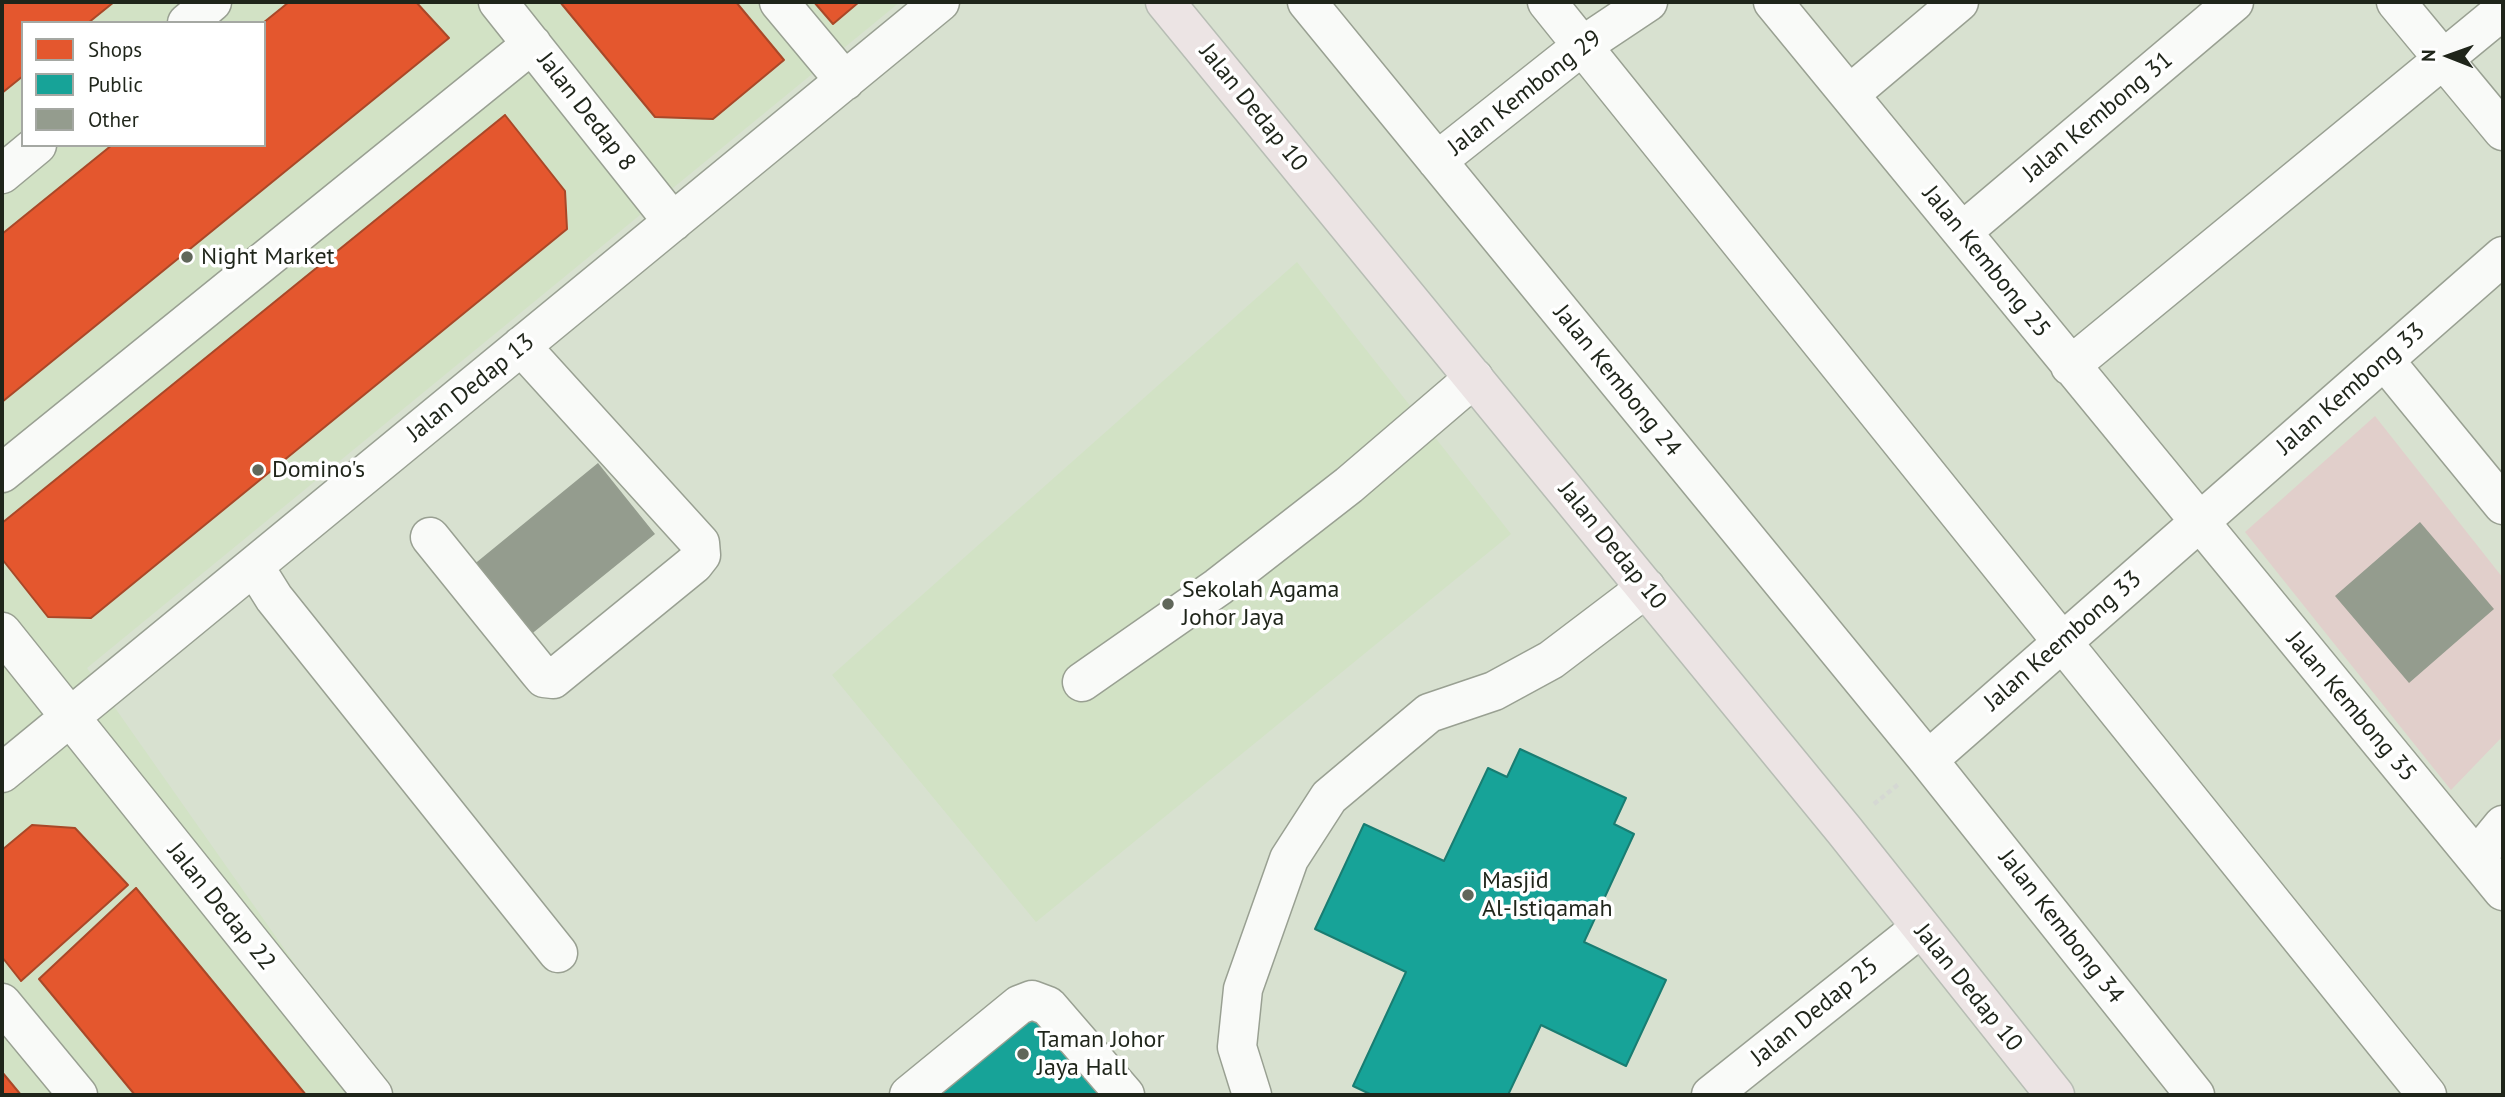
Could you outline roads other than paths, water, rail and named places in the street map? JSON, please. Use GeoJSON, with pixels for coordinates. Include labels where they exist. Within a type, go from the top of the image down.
{"type":"FeatureCollection","features":[{"type":"Feature","properties":{"kind":"main road","name":"Jalan Dedap 10"},"geometry":{"type":"LineString","coordinates":[[1165,2],[1844,830],[1919,929],[2054,1095]]}},
{"type":"Feature","properties":{"kind":"street"},"geometry":{"type":"LineString","coordinates":[[189,21],[212,2]]}},
{"type":"Feature","properties":{"kind":"street","name":"Jalan Dedap 8"},"geometry":{"type":"LineString","coordinates":[[498,2],[673,222]]}},
{"type":"Feature","properties":{"kind":"street"},"geometry":{"type":"LineString","coordinates":[[779,2],[845,81]]}},
{"type":"Feature","properties":{"kind":"street","name":"Jalan Dedap 13"},"geometry":{"type":"LineString","coordinates":[[2,773],[940,2]]}},
{"type":"Feature","properties":{"kind":"street","name":"Jalan Kembong 24"},"geometry":{"type":"LineString","coordinates":[[1307,2],[1928,760]]}},
{"type":"Feature","properties":{"kind":"street"},"geometry":{"type":"LineString","coordinates":[[1547,2],[2427,1095]]}},
{"type":"Feature","properties":{"kind":"street","name":"Jalan Kembong 29"},"geometry":{"type":"LineString","coordinates":[[1437,161],[1582,46],[1648,2]]}},
{"type":"Feature","properties":{"kind":"street","name":"Jalan Kembong 25"},"geometry":{"type":"LineString","coordinates":[[1773,2],[2199,523]]}},
{"type":"Feature","properties":{"kind":"street"},"geometry":{"type":"LineString","coordinates":[[1850,94],[1959,2]]}},
{"type":"Feature","properties":{"kind":"street","name":"Jalan Kembong 31"},"geometry":{"type":"LineString","coordinates":[[1962,232],[2234,2]]}},
{"type":"Feature","properties":{"kind":"street"},"geometry":{"type":"LineString","coordinates":[[2396,2],[2503,131]]}},
{"type":"Feature","properties":{"kind":"street"},"geometry":{"type":"LineString","coordinates":[[2070,366],[2503,10]]}},
{"type":"Feature","properties":{"kind":"street"},"geometry":{"type":"LineString","coordinates":[[2,473],[532,44]]}},
{"type":"Feature","properties":{"kind":"street"},"geometry":{"type":"LineString","coordinates":[[2,174],[35,147]]}},
{"type":"Feature","properties":{"kind":"street","name":"Jalan Kembong 33"},"geometry":{"type":"LineString","coordinates":[[2199,523],[2503,256]]}},
{"type":"Feature","properties":{"kind":"street"},"geometry":{"type":"LineString","coordinates":[[430,537],[544,678],[553,679],[694,564],[701,555],[700,543],[522,346]]}},
{"type":"Feature","properties":{"kind":"street"},"geometry":{"type":"LineString","coordinates":[[2385,360],[2503,505]]}},
{"type":"Feature","properties":{"kind":"street"},"geometry":{"type":"LineString","coordinates":[[1082,682],[1218,587],[1349,485],[1474,378]]}},
{"type":"Feature","properties":{"kind":"street","name":"Jalan Keembong 33"},"geometry":{"type":"LineString","coordinates":[[1928,760],[2199,523]]}},
{"type":"Feature","properties":{"kind":"street","name":"Jalan Kembong 35"},"geometry":{"type":"LineString","coordinates":[[2199,523],[2503,891]]}},
{"type":"Feature","properties":{"kind":"street"},"geometry":{"type":"LineString","coordinates":[[254,566],[274,598],[558,953]]}},
{"type":"Feature","properties":{"kind":"street"},"geometry":{"type":"LineString","coordinates":[[1252,1095],[1237,1047],[1243,989],[1289,859],[1329,797],[1429,713],[1494,691],[1551,660],[1646,587]]}},
{"type":"Feature","properties":{"kind":"street","name":"Jalan Dedap 22"},"geometry":{"type":"LineString","coordinates":[[2,632],[68,719],[373,1095]]}},
{"type":"Feature","properties":{"kind":"street","name":"Jalan Kembong 34"},"geometry":{"type":"LineString","coordinates":[[1928,760],[2195,1095]]}},
{"type":"Feature","properties":{"kind":"street"},"geometry":{"type":"LineString","coordinates":[[2476,858],[2503,825]]}},
{"type":"Feature","properties":{"kind":"street","name":"Jalan Dedap 25"},"geometry":{"type":"LineString","coordinates":[[1711,1095],[1919,929]]}},
{"type":"Feature","properties":{"kind":"street"},"geometry":{"type":"LineString","coordinates":[[909,1095],[1019,1004],[1032,1000],[1048,1006],[1125,1095]]}},
{"type":"Feature","properties":{"kind":"street"},"geometry":{"type":"LineString","coordinates":[[2,1003],[78,1095]]}},
{"type":"Feature","properties":{"kind":"place","name":"Night Market"},"geometry":{"type":"Point","coordinates":[187,257]}},
{"type":"Feature","properties":{"kind":"place","name":"Domino's"},"geometry":{"type":"Point","coordinates":[258,470]}},
{"type":"Feature","properties":{"kind":"place","name":"Sekolah Agama Johor Jaya"},"geometry":{"type":"Point","coordinates":[1168,604]}},
{"type":"Feature","properties":{"kind":"place","name":"Masjid Al-Istiqamah"},"geometry":{"type":"Point","coordinates":[1468,895]}},
{"type":"Feature","properties":{"kind":"place","name":"Taman Johor Jaya Hall"},"geometry":{"type":"Point","coordinates":[1023,1054]}}]}
